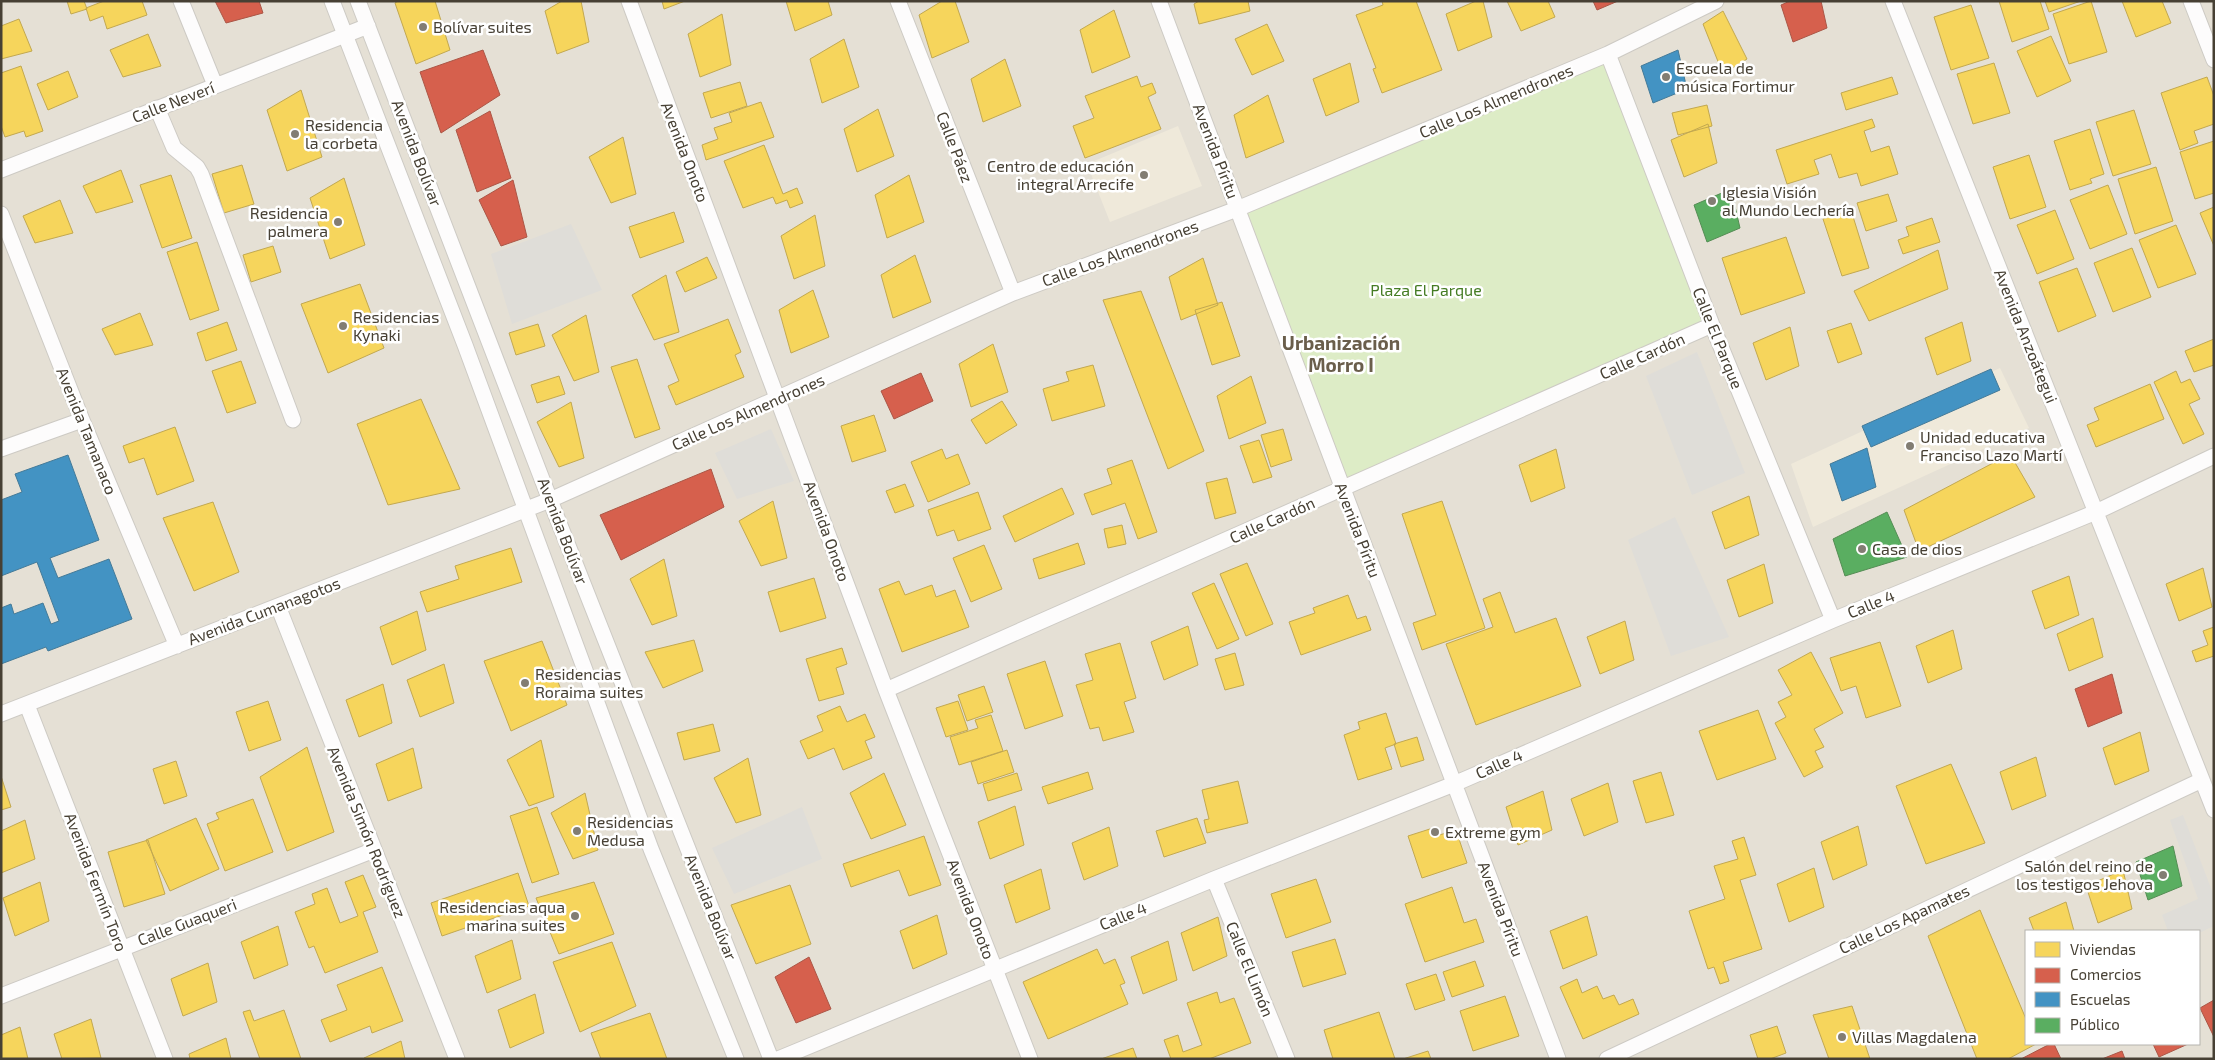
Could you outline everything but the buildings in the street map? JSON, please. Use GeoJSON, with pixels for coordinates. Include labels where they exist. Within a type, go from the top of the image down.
{"type":"FeatureCollection","features":[{"type":"Feature","properties":{"kind":"street"},"geometry":{"type":"LineString","coordinates":[[182,1],[215,85]]}},
{"type":"Feature","properties":{"kind":"street","name":"Avenida Bolívar"},"geometry":{"type":"LineString","coordinates":[[332,1],[526,509],[651,850],[736,1059]]}},
{"type":"Feature","properties":{"kind":"street","name":"Avenida Bolívar"},"geometry":{"type":"LineString","coordinates":[[358,1],[550,500],[771,1059]]}},
{"type":"Feature","properties":{"kind":"street","name":"Avenida Onoto"},"geometry":{"type":"LineString","coordinates":[[629,1],[886,690],[1030,1059]]}},
{"type":"Feature","properties":{"kind":"street","name":"Calle Páez"},"geometry":{"type":"LineString","coordinates":[[898,1],[1013,293]]}},
{"type":"Feature","properties":{"kind":"street","name":"Avenida Píritu"},"geometry":{"type":"LineString","coordinates":[[1159,1],[1558,1059]]}},
{"type":"Feature","properties":{"kind":"street","name":"Calle Los Almendrones"},"geometry":{"type":"LineString","coordinates":[[526,509],[778,400],[1013,293],[1237,209],[1608,54],[1716,1]]}},
{"type":"Feature","properties":{"kind":"street","name":"Avenida Anzoátegui"},"geometry":{"type":"LineString","coordinates":[[1893,1],[2214,810]]}},
{"type":"Feature","properties":{"kind":"street"},"geometry":{"type":"LineString","coordinates":[[2191,1],[2214,60]]}},
{"type":"Feature","properties":{"kind":"street","name":"Calle Neverí"},"geometry":{"type":"LineString","coordinates":[[1,170],[215,85],[346,37],[368,26]]}},
{"type":"Feature","properties":{"kind":"street","name":"Calle El Parque"},"geometry":{"type":"LineString","coordinates":[[1608,54],[1712,325],[1832,620]]}},
{"type":"Feature","properties":{"kind":"street"},"geometry":{"type":"LineString","coordinates":[[157,108],[174,148],[197,167],[201,174],[293,420]]}},
{"type":"Feature","properties":{"kind":"street","name":"Avenida Tamanaco"},"geometry":{"type":"LineString","coordinates":[[1,214],[82,420],[177,646]]}},
{"type":"Feature","properties":{"kind":"street","name":"Calle Cardón"},"geometry":{"type":"LineString","coordinates":[[886,690],[1712,325]]}},
{"type":"Feature","properties":{"kind":"street"},"geometry":{"type":"LineString","coordinates":[[1,448],[82,420]]}},
{"type":"Feature","properties":{"kind":"street","name":"Calle 4"},"geometry":{"type":"LineString","coordinates":[[778,1059],[1214,879],[1454,784],[1832,620],[2096,512],[2214,456]]}},
{"type":"Feature","properties":{"kind":"street","name":"Avenida Cumanagotos"},"geometry":{"type":"LineString","coordinates":[[1,714],[526,509]]}},
{"type":"Feature","properties":{"kind":"street","name":"Avenida Simón Rodríguez"},"geometry":{"type":"LineString","coordinates":[[278,606],[456,1059]]}},
{"type":"Feature","properties":{"kind":"street","name":"Avenida Fermín Toro"},"geometry":{"type":"LineString","coordinates":[[27,705],[165,1059]]}},
{"type":"Feature","properties":{"kind":"street","name":"Calle Los Apamates"},"geometry":{"type":"LineString","coordinates":[[1607,1059],[2202,780]]}},
{"type":"Feature","properties":{"kind":"street","name":"Calle Guaqueri"},"geometry":{"type":"LineString","coordinates":[[1,996],[374,850]]}},
{"type":"Feature","properties":{"kind":"street","name":"Calle El Limón"},"geometry":{"type":"LineString","coordinates":[[1214,879],[1287,1059]]}},
{"type":"Feature","properties":{"kind":"shaded area"},"geometry":{"type":"Polygon","coordinates":[[[1,1],[2214,1],[2214,1059],[1,1059],[1,1]]]}},
{"type":"Feature","properties":{"kind":"shaded area","name":"Centro de educación integral Arrecife"},"geometry":{"type":"Polygon","coordinates":[[[1178,126],[1202,186],[1110,222],[1087,164],[1178,126]]]}},
{"type":"Feature","properties":{"kind":"shaded area"},"geometry":{"type":"Polygon","coordinates":[[[571,224],[602,290],[512,324],[491,254],[571,224]]]}},
{"type":"Feature","properties":{"kind":"shaded area"},"geometry":{"type":"Polygon","coordinates":[[[1697,352],[1745,473],[1692,495],[1646,376],[1697,352]]]}},
{"type":"Feature","properties":{"kind":"shaded area","name":"Unidad educativa Franciso Lazo Martí"},"geometry":{"type":"Polygon","coordinates":[[[2000,368],[2029,428],[1813,527],[1791,464],[2000,368]]]}},
{"type":"Feature","properties":{"kind":"shaded area"},"geometry":{"type":"Polygon","coordinates":[[[771,429],[794,481],[737,499],[715,453],[771,429]]]}},
{"type":"Feature","properties":{"kind":"shaded area"},"geometry":{"type":"Polygon","coordinates":[[[1675,517],[1729,637],[1671,656],[1628,540],[1675,517]]]}},
{"type":"Feature","properties":{"kind":"shaded area"},"geometry":{"type":"Polygon","coordinates":[[[802,807],[822,859],[734,894],[712,848],[802,807]]]}},
{"type":"Feature","properties":{"kind":"shaded area"},"geometry":{"type":"Polygon","coordinates":[[[2183,815],[2214,896],[2214,926],[2200,933],[2200,930],[2168,930],[2162,915],[2198,899],[2170,820],[2183,815]]]}},
{"type":"Feature","properties":{"kind":"green space","name":"Plaza El Parque"},"geometry":{"type":"Polygon","coordinates":[[[1608,54],[1712,325],[1342,488],[1237,209],[1608,54]]]}},
{"type":"Feature","properties":{"kind":"place","name":"Bolívar suites"},"geometry":{"type":"Point","coordinates":[423,27]}},
{"type":"Feature","properties":{"kind":"place","name":"Escuela de música Fortimur"},"geometry":{"type":"Point","coordinates":[1666,77]}},
{"type":"Feature","properties":{"kind":"place","name":"Residencia la corbeta"},"geometry":{"type":"Point","coordinates":[295,134]}},
{"type":"Feature","properties":{"kind":"place","name":"Centro de educación integral Arrecife"},"geometry":{"type":"Point","coordinates":[1144,175]}},
{"type":"Feature","properties":{"kind":"place","name":"Iglesia Visión al Mundo Lechería"},"geometry":{"type":"Point","coordinates":[1712,201]}},
{"type":"Feature","properties":{"kind":"place","name":"Residencia palmera"},"geometry":{"type":"Point","coordinates":[338,222]}},
{"type":"Feature","properties":{"kind":"place","name":"Residencias Kynaki"},"geometry":{"type":"Point","coordinates":[343,326]}},
{"type":"Feature","properties":{"kind":"place","name":"Unidad educativa Franciso Lazo Martí"},"geometry":{"type":"Point","coordinates":[1910,446]}},
{"type":"Feature","properties":{"kind":"place","name":"Casa de dios"},"geometry":{"type":"Point","coordinates":[1862,549]}},
{"type":"Feature","properties":{"kind":"place","name":"Residencias Roraima suites"},"geometry":{"type":"Point","coordinates":[525,683]}},
{"type":"Feature","properties":{"kind":"place","name":"Residencias Medusa"},"geometry":{"type":"Point","coordinates":[577,831]}},
{"type":"Feature","properties":{"kind":"place","name":"Extreme gym"},"geometry":{"type":"Point","coordinates":[1435,832]}},
{"type":"Feature","properties":{"kind":"place","name":"Salón del reino de los testigos Jehova"},"geometry":{"type":"Point","coordinates":[2163,875]}},
{"type":"Feature","properties":{"kind":"place","name":"Residencias aqua marina suites"},"geometry":{"type":"Point","coordinates":[575,916]}},
{"type":"Feature","properties":{"kind":"place","name":"Villas Magdalena"},"geometry":{"type":"Point","coordinates":[1842,1037]}},
{"type":"Feature","properties":{"kind":"district","name":"Urbanización Morro I"},"geometry":{"type":"Point","coordinates":[1341,354]}}]}
